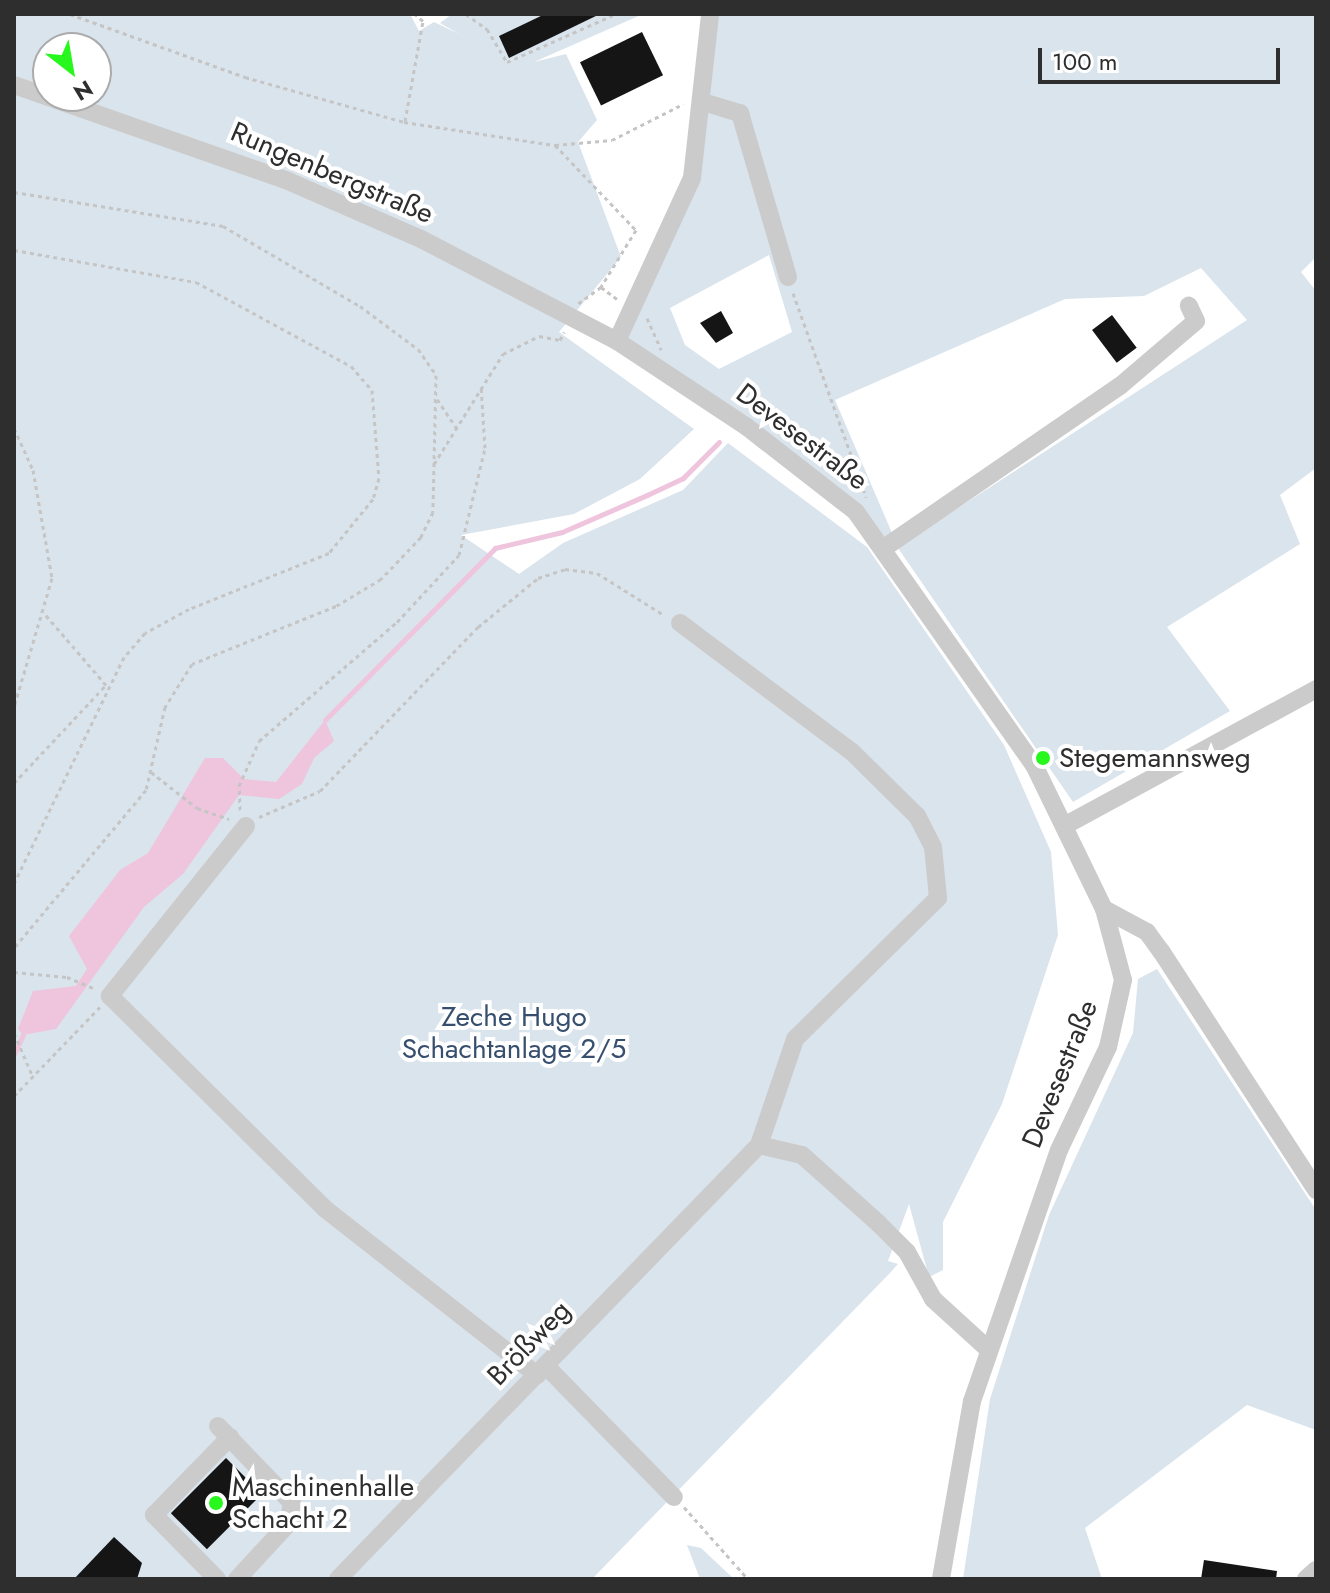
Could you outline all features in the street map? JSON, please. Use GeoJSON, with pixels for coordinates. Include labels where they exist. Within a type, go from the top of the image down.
{"type":"FeatureCollection","features":[{"type":"Feature","properties":{"kind":"street"},"geometry":{"type":"LineString","coordinates":[[617,341],[692,178],[703,102],[710,14]]}},
{"type":"Feature","properties":{"kind":"street","name":"Rungenbergstraße"},"geometry":{"type":"LineString","coordinates":[[14,85],[288,181],[421,239],[617,341]]}},
{"type":"Feature","properties":{"kind":"street"},"geometry":{"type":"LineString","coordinates":[[703,102],[740,113],[788,277]]}},
{"type":"Feature","properties":{"kind":"street"},"geometry":{"type":"LineString","coordinates":[[884,548],[1120,386],[1196,321],[1189,306]]}},
{"type":"Feature","properties":{"kind":"street","name":"Devesestraße"},"geometry":{"type":"LineString","coordinates":[[617,341],[820,483],[884,548],[1035,767],[1104,909],[1123,980],[1119,1012],[1059,1150],[988,1349],[941,1579]]}},
{"type":"Feature","properties":{"kind":"street"},"geometry":{"type":"LineString","coordinates":[[680,623],[852,752],[917,816],[941,878],[938,898],[914,927],[795,1039],[759,1145],[813,1165],[907,1252],[933,1299],[988,1349]]}},
{"type":"Feature","properties":{"kind":"street"},"geometry":{"type":"LineString","coordinates":[[1064,826],[1316,689]]}},
{"type":"Feature","properties":{"kind":"street"},"geometry":{"type":"LineString","coordinates":[[246,826],[110,996],[324,1208],[542,1371],[674,1497]]}},
{"type":"Feature","properties":{"kind":"street"},"geometry":{"type":"LineString","coordinates":[[1104,909],[1154,941],[1316,1190]]}},
{"type":"Feature","properties":{"kind":"street","name":"Brößweg"},"geometry":{"type":"LineString","coordinates":[[338,1579],[759,1145]]}},
{"type":"Feature","properties":{"kind":"street"},"geometry":{"type":"LineString","coordinates":[[217,1579],[154,1515],[224,1431],[292,1503],[288,1524],[237,1579]]}},
{"type":"Feature","properties":{"kind":"street"},"geometry":{"type":"LineString","coordinates":[[1306,1579],[1316,1570]]}},
{"type":"Feature","properties":{"kind":"path"},"geometry":{"type":"LineString","coordinates":[[70,14],[245,77],[404,122],[555,145],[612,140],[703,102]]}},
{"type":"Feature","properties":{"kind":"path"},"geometry":{"type":"LineString","coordinates":[[404,122],[423,21],[415,14]]}},
{"type":"Feature","properties":{"kind":"path"},"geometry":{"type":"LineString","coordinates":[[466,14],[487,29],[507,62],[616,14]]}},
{"type":"Feature","properties":{"kind":"path"},"geometry":{"type":"LineString","coordinates":[[555,145],[636,230],[601,287],[577,305]]}},
{"type":"Feature","properties":{"kind":"path"},"geometry":{"type":"LineString","coordinates":[[14,192],[223,226],[360,306],[418,349],[436,375],[429,525],[381,579],[326,611],[192,664],[165,707],[151,772],[124,819],[14,948]]}},
{"type":"Feature","properties":{"kind":"path"},"geometry":{"type":"LineString","coordinates":[[14,250],[154,271],[234,299],[351,366],[372,390],[378,418],[373,499],[345,539],[329,553],[145,633],[106,685],[14,783]]}},
{"type":"Feature","properties":{"kind":"path"},"geometry":{"type":"LineString","coordinates":[[788,277],[867,501]]}},
{"type":"Feature","properties":{"kind":"path"},"geometry":{"type":"LineString","coordinates":[[434,464],[481,385],[519,343],[560,340]]}},
{"type":"Feature","properties":{"kind":"path"},"geometry":{"type":"LineString","coordinates":[[151,772],[197,808],[240,822],[239,786],[259,741],[397,622],[459,555],[485,448],[481,385]]}},
{"type":"Feature","properties":{"kind":"path"},"geometry":{"type":"LineString","coordinates":[[435,400],[443,400],[457,429]]}},
{"type":"Feature","properties":{"kind":"path"},"geometry":{"type":"LineString","coordinates":[[14,428],[47,525],[52,578],[14,707]]}},
{"type":"Feature","properties":{"kind":"path"},"geometry":{"type":"LineString","coordinates":[[246,826],[320,791],[478,627],[538,578],[565,569],[597,573],[680,623]]}},
{"type":"Feature","properties":{"kind":"path"},"geometry":{"type":"LineString","coordinates":[[44,613],[106,685]]}},
{"type":"Feature","properties":{"kind":"path"},"geometry":{"type":"LineString","coordinates":[[14,884],[106,685]]}},
{"type":"Feature","properties":{"kind":"path"},"geometry":{"type":"LineString","coordinates":[[14,972],[67,977],[110,996],[14,1096]]}},
{"type":"Feature","properties":{"kind":"path"},"geometry":{"type":"LineString","coordinates":[[14,1033],[33,1077]]}},
{"type":"Feature","properties":{"kind":"path"},"geometry":{"type":"LineString","coordinates":[[674,1497],[748,1579]]}},
{"type":"Feature","properties":{"kind":"green space","name":"Zeche Hugo Schachtanlage 2/5"},"geometry":{"type":"Polygon","coordinates":[[[14,14],[410,14],[419,31],[434,22],[459,34],[440,23],[452,14],[643,14],[534,62],[566,54],[597,120],[578,142],[621,257],[559,332],[694,429],[640,479],[574,514],[461,535],[519,574],[563,543],[683,490],[728,443],[867,547],[1004,745],[1051,852],[1058,935],[1002,1104],[943,1222],[943,1270],[929,1277],[909,1204],[888,1261],[898,1264],[592,1579],[14,1579],[14,14]]]}},
{"type":"Feature","properties":{"kind":"green space"},"geometry":{"type":"Polygon","coordinates":[[[710,14],[1316,14],[1316,257],[1301,272],[1316,291],[1316,468],[1280,495],[1300,544],[1167,627],[1230,711],[1073,802],[898,548],[820,483],[617,341],[679,214],[710,14]],[[769,255],[670,308],[685,345],[719,369],[792,332],[769,255]],[[1201,268],[1144,296],[1065,299],[835,400],[898,547],[1247,320],[1201,268]]]}},
{"type":"Feature","properties":{"kind":"green space"},"geometry":{"type":"Polygon","coordinates":[[[1157,969],[1316,1210],[1316,1430],[1247,1405],[1085,1528],[1102,1579],[963,1579],[990,1399],[1049,1215],[1133,1033],[1138,979],[1157,969]]]}},
{"type":"Feature","properties":{"kind":"green space"},"geometry":{"type":"Polygon","coordinates":[[[687,1545],[701,1548],[734,1579],[700,1579],[687,1545]]]}},
{"type":"Feature","properties":{"kind":"shaded area"},"geometry":{"type":"Polygon","coordinates":[[[325,720],[334,741],[314,758],[302,784],[279,799],[239,795],[183,874],[144,907],[56,1029],[23,1035],[18,1029],[33,991],[76,986],[87,969],[69,936],[120,870],[148,853],[205,758],[223,758],[244,779],[276,782],[325,720]]]}},
{"type":"Feature","properties":{"kind":"building"},"geometry":{"type":"Polygon","coordinates":[[[545,14],[600,14],[509,58],[499,36],[545,14]]]}},
{"type":"Feature","properties":{"kind":"building"},"geometry":{"type":"Polygon","coordinates":[[[642,32],[663,75],[601,105],[580,62],[642,32]]]}},
{"type":"Feature","properties":{"kind":"building"},"geometry":{"type":"Polygon","coordinates":[[[721,311],[733,333],[716,343],[700,323],[721,311]]]}},
{"type":"Feature","properties":{"kind":"building"},"geometry":{"type":"Polygon","coordinates":[[[1112,315],[1137,348],[1117,363],[1092,330],[1112,315]]]}},
{"type":"Feature","properties":{"kind":"building","name":"Maschinenhalle Schacht 2"},"geometry":{"type":"Polygon","coordinates":[[[226,1458],[262,1494],[207,1549],[171,1513],[226,1458]]]}},
{"type":"Feature","properties":{"kind":"building"},"geometry":{"type":"Polygon","coordinates":[[[114,1537],[142,1563],[137,1579],[74,1579],[114,1537]]]}},
{"type":"Feature","properties":{"kind":"building"},"geometry":{"type":"Polygon","coordinates":[[[1204,1560],[1277,1571],[1276,1579],[1201,1579],[1204,1560]]]}},
{"type":"Feature","properties":{"kind":"waterway"},"geometry":{"type":"LineString","coordinates":[[325,720],[495,548],[562,532],[683,478],[719,442]]}},
{"type":"Feature","properties":{"kind":"waterway"},"geometry":{"type":"LineString","coordinates":[[14,1054],[23,1035]]}},
{"type":"Feature","properties":{"kind":"place","name":"Stegemannsweg"},"geometry":{"type":"Point","coordinates":[1043,758]}},
{"type":"Feature","properties":{"kind":"place","name":"Maschinenhalle Schacht 2"},"geometry":{"type":"Point","coordinates":[216,1503]}}]}
